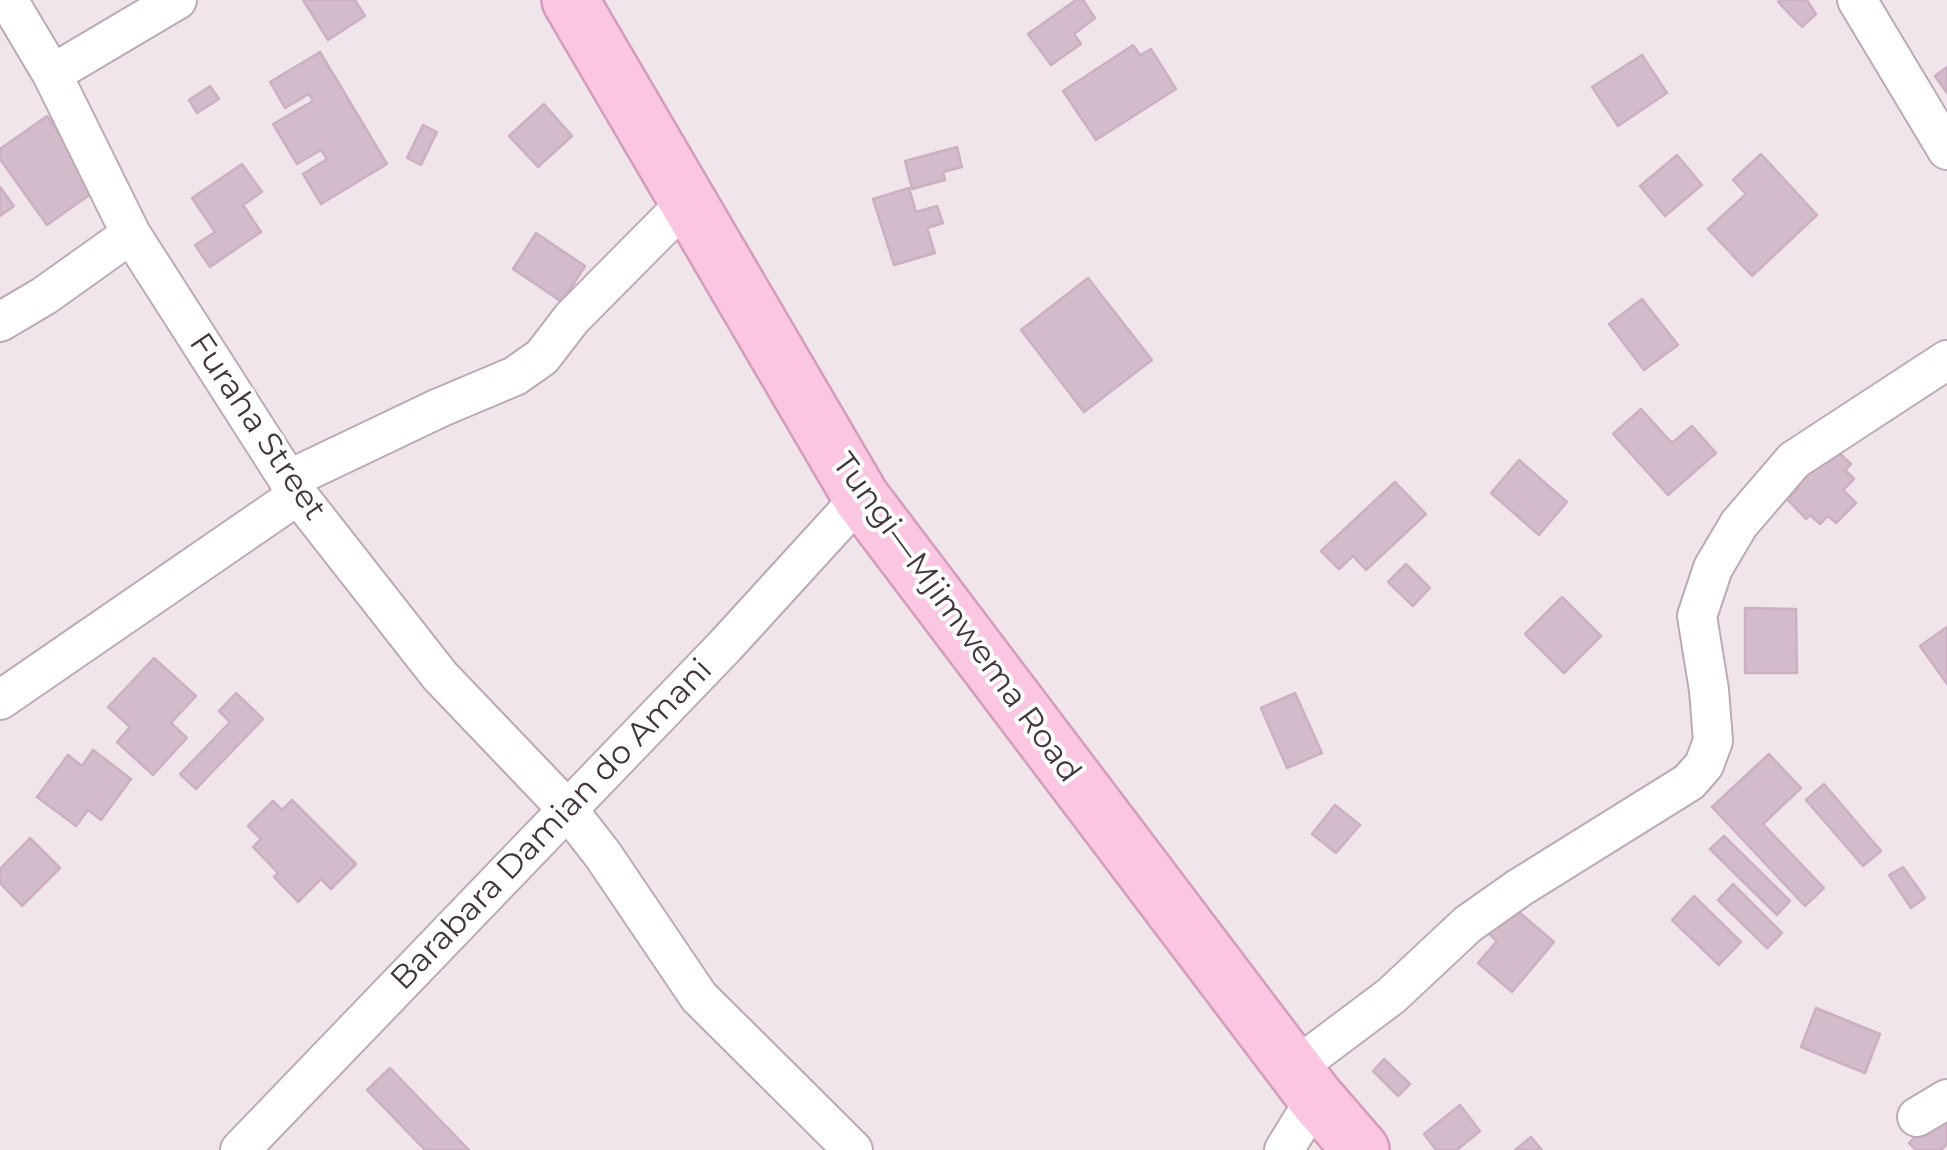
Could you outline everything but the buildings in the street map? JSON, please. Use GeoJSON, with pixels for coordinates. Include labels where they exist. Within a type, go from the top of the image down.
{"type":"FeatureCollection","features":[{"type":"Feature","properties":{"kind":"street","name":"Furaha Street"},"geometry":{"type":"LineString","coordinates":[[8,0],[52,74],[131,234],[293,488],[440,676],[568,810],[699,997],[853,1150]]}},
{"type":"Feature","properties":{"kind":"street"},"geometry":{"type":"LineString","coordinates":[[52,74],[176,0]]}},
{"type":"Feature","properties":{"kind":"street","name":"Tungi—Mjimwema Road"},"geometry":{"type":"LineString","coordinates":[[570,0],[861,498],[1305,1083],[1361,1150]]}},
{"type":"Feature","properties":{"kind":"street"},"geometry":{"type":"LineString","coordinates":[[1857,0],[1947,150]]}},
{"type":"Feature","properties":{"kind":"street"},"geometry":{"type":"LineString","coordinates":[[0,700],[293,488],[439,408],[515,376],[542,357],[572,318],[688,200]]}},
{"type":"Feature","properties":{"kind":"street"},"geometry":{"type":"LineString","coordinates":[[0,322],[131,234]]}},
{"type":"Feature","properties":{"kind":"street"},"geometry":{"type":"LineString","coordinates":[[1284,1150],[1305,1083],[1468,924],[1689,782],[1704,765],[1713,741],[1697,616],[1713,568],[1738,524],[1794,460],[1947,360]]}},
{"type":"Feature","properties":{"kind":"street","name":"Barabara Damian do Amani"},"geometry":{"type":"LineString","coordinates":[[240,1150],[568,810],[861,498]]}}]}
